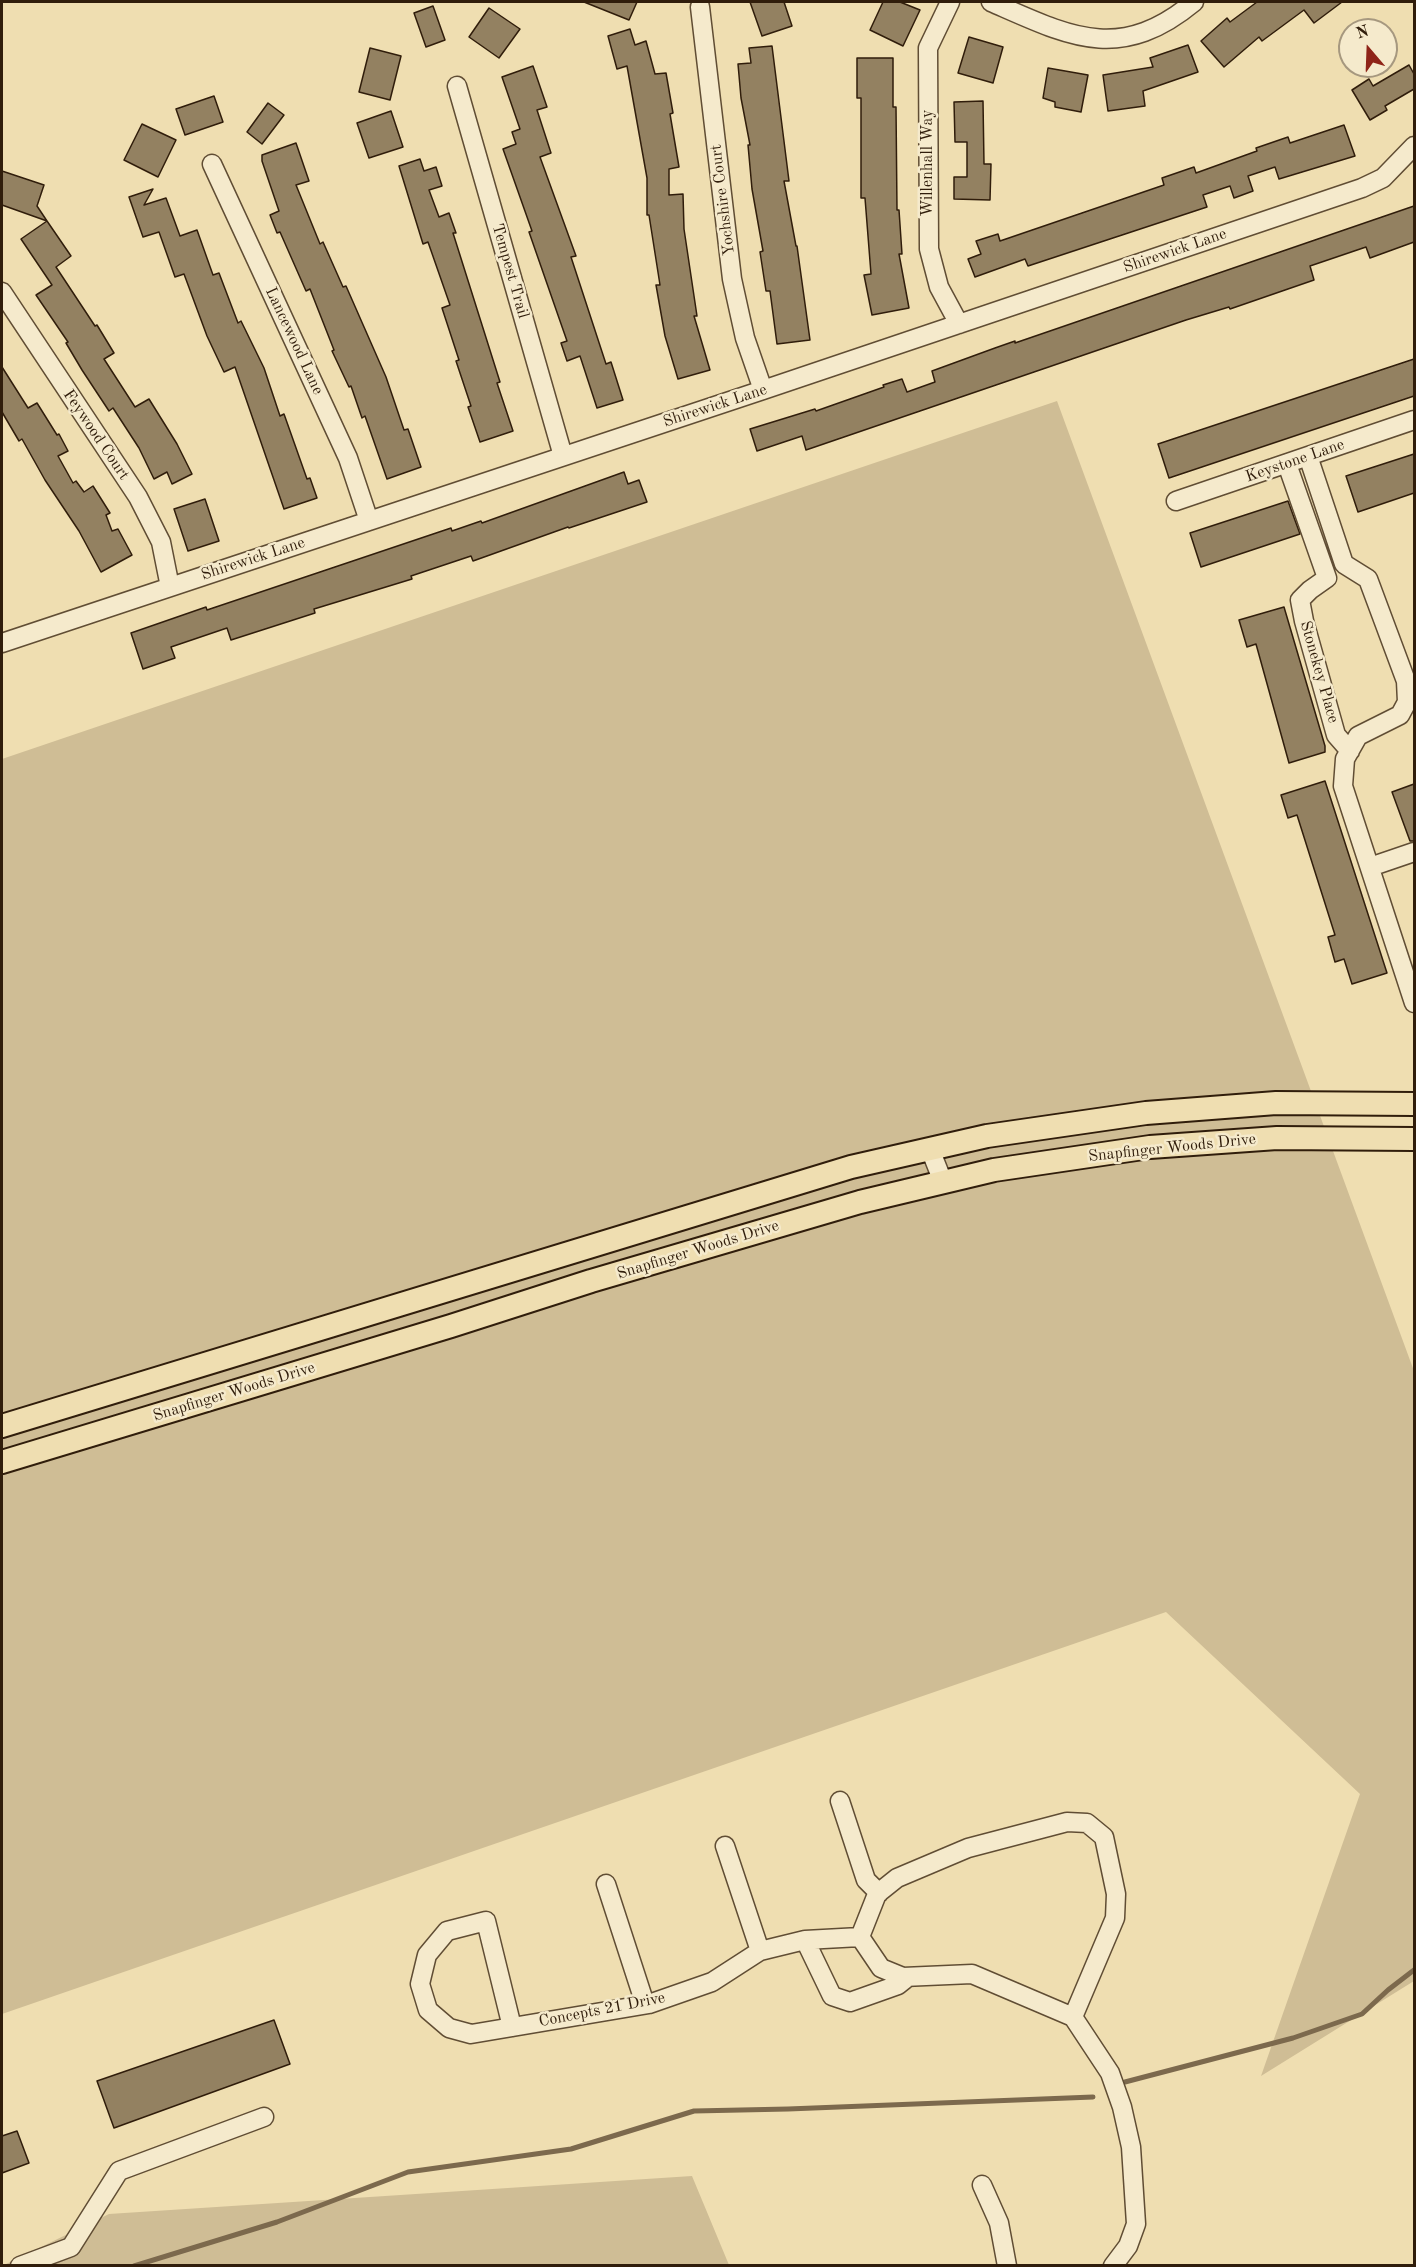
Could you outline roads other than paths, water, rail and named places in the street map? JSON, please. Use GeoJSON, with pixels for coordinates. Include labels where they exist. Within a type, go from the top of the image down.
{"type":"FeatureCollection","features":[{"type":"Feature","properties":{"kind":"main road"},"geometry":{"type":"LineString","coordinates":[[2,1426],[851,1167],[987,1136],[1146,1113],[1276,1103],[1414,1104]]}},
{"type":"Feature","properties":{"kind":"main road","name":"Snapfinger Woods Drive"},"geometry":{"type":"LineString","coordinates":[[2,1462],[591,1281],[860,1202],[994,1170],[1150,1148],[1277,1138],[1414,1139]]}},
{"type":"Feature","properties":{"kind":"street","name":"Willenhall Way"},"geometry":{"type":"LineString","coordinates":[[950,2],[928,48],[929,249],[939,287],[959,324]]}},
{"type":"Feature","properties":{"kind":"street"},"geometry":{"type":"LineString","coordinates":[[991,2],[1079,37],[1111,40],[1142,34],[1180,13],[1194,2]]}},
{"type":"Feature","properties":{"kind":"street","name":"Yochshire Court"},"geometry":{"type":"LineString","coordinates":[[700,7],[732,279],[746,338],[763,390]]}},
{"type":"Feature","properties":{"kind":"street","name":"Tempest Trail"},"geometry":{"type":"LineString","coordinates":[[457,86],[563,456]]}},
{"type":"Feature","properties":{"kind":"street","name":"Shirewick Lane"},"geometry":{"type":"LineString","coordinates":[[2,643],[1362,188],[1383,178],[1414,146]]}},
{"type":"Feature","properties":{"kind":"street","name":"Lancewood Lane"},"geometry":{"type":"LineString","coordinates":[[213,164],[348,458],[369,521]]}},
{"type":"Feature","properties":{"kind":"street","name":"Feywood Court"},"geometry":{"type":"LineString","coordinates":[[2,292],[138,497],[161,542],[170,587]]}},
{"type":"Feature","properties":{"kind":"street","name":"Keystone Lane"},"geometry":{"type":"LineString","coordinates":[[1176,501],[1414,420]]}},
{"type":"Feature","properties":{"kind":"street","name":"Stonekey Place"},"geometry":{"type":"LineString","coordinates":[[1287,464],[1327,578],[1300,600],[1304,621],[1336,735],[1350,751],[1358,736],[1400,715],[1407,702],[1406,681],[1368,579],[1344,564],[1308,456]]}},
{"type":"Feature","properties":{"kind":"street"},"geometry":{"type":"LineString","coordinates":[[1350,751],[1346,759],[1343,786],[1414,996]]}},
{"type":"Feature","properties":{"kind":"street"},"geometry":{"type":"LineString","coordinates":[[1370,867],[1414,852]]}},
{"type":"Feature","properties":{"kind":"street"},"geometry":{"type":"LineString","coordinates":[[930,1149],[943,1182]]}},
{"type":"Feature","properties":{"kind":"street"},"geometry":{"type":"LineString","coordinates":[[840,1801],[866,1880],[879,1893]]}},
{"type":"Feature","properties":{"kind":"street"},"geometry":{"type":"LineString","coordinates":[[1073,2017],[1115,1918],[1116,1894],[1104,1837],[1087,1823],[1067,1822],[968,1848],[897,1878],[879,1893],[860,1937],[881,1968],[903,1977],[972,1974],[1073,2017],[1110,2073],[1122,2107],[1131,2147],[1136,2224],[1128,2246],[1113,2265]]}},
{"type":"Feature","properties":{"kind":"street"},"geometry":{"type":"LineString","coordinates":[[724,1846],[760,1951]]}},
{"type":"Feature","properties":{"kind":"street"},"geometry":{"type":"LineString","coordinates":[[606,1884],[645,2004]]}},
{"type":"Feature","properties":{"kind":"street","name":"Concepts 21 Drive"},"geometry":{"type":"LineString","coordinates":[[512,2028],[486,1921],[447,1931],[427,1955],[420,1984],[428,2010],[449,2028],[471,2034],[512,2028],[645,2004],[712,1982],[760,1951],[805,1940],[860,1937]]}},
{"type":"Feature","properties":{"kind":"street"},"geometry":{"type":"LineString","coordinates":[[805,1940],[832,1996],[850,2002],[898,1985],[908,1977]]}},
{"type":"Feature","properties":{"kind":"street"},"geometry":{"type":"LineString","coordinates":[[20,2265],[71,2247],[119,2171],[264,2117]]}},
{"type":"Feature","properties":{"kind":"street"},"geometry":{"type":"LineString","coordinates":[[982,2185],[999,2223],[1007,2265]]}},
{"type":"Feature","properties":{"kind":"waterway"},"geometry":{"type":"LineString","coordinates":[[1125,2082],[1293,2038],[1362,2014],[1414,1970]]}},
{"type":"Feature","properties":{"kind":"waterway"},"geometry":{"type":"LineString","coordinates":[[134,2266],[277,2222],[408,2172],[571,2149],[694,2111],[1093,2097]]}}]}
